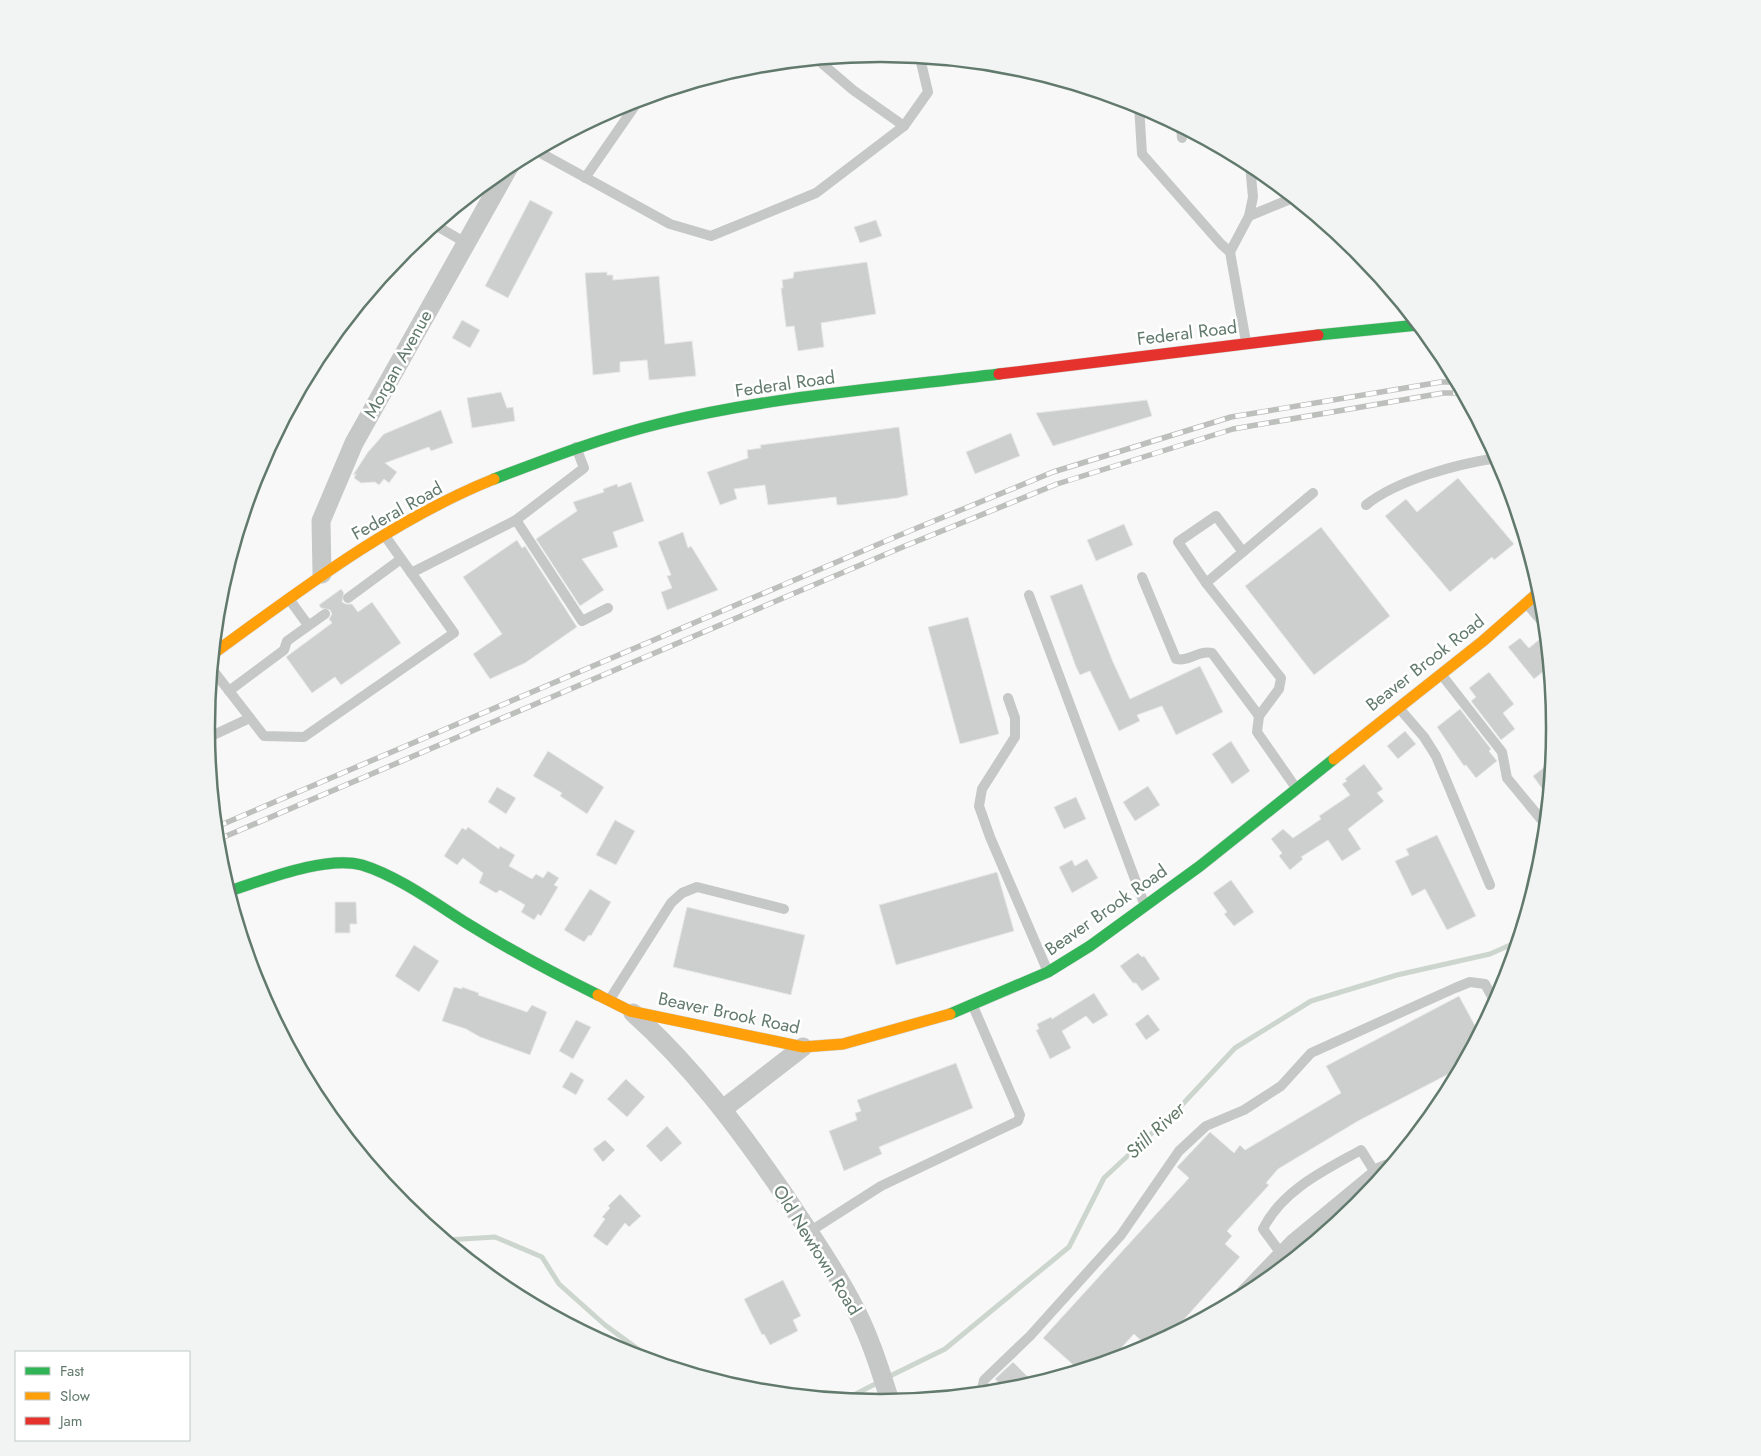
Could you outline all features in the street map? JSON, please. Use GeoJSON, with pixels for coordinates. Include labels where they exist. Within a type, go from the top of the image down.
{"type":"FeatureCollection","features":[{"type":"Feature","properties":{"kind":"street","name":"Morgan Avenue"},"geometry":{"type":"LineString","coordinates":[[322,574],[321,521],[354,444],[500,183]]}},
{"type":"Feature","properties":{"kind":"street","name":"Federal Road"},"geometry":{"type":"LineString","coordinates":[[220,649],[322,574],[384,536],[480,486],[576,448],[663,422],[763,403],[1246,343],[1410,326]]}},
{"type":"Feature","properties":{"kind":"street","name":"Beaver Brook Road"},"geometry":{"type":"LineString","coordinates":[[236,890],[297,870],[330,864],[361,865],[401,883],[524,958],[630,1011],[738,1035],[804,1047],[843,1044],[903,1029],[973,1005],[1048,972],[1090,946],[1200,866],[1533,597]]}},
{"type":"Feature","properties":{"kind":"street","name":"Old Newtown Road"},"geometry":{"type":"LineString","coordinates":[[630,1011],[660,1038],[706,1087],[809,1232],[850,1299],[875,1355],[888,1394]]}},
{"type":"Feature","properties":{"kind":"street"},"geometry":{"type":"LineString","coordinates":[[723,1109],[804,1047]]}},
{"type":"Feature","properties":{"kind":"street"},"geometry":{"type":"LineString","coordinates":[[1272,1266],[1288,1249],[1320,1227]]}},
{"type":"Feature","properties":{"kind":"lane"},"geometry":{"type":"LineString","coordinates":[[544,155],[670,224],[711,236],[816,192],[904,126],[928,92],[921,64]]}},
{"type":"Feature","properties":{"kind":"lane"},"geometry":{"type":"LineString","coordinates":[[824,65],[853,90],[904,126]]}},
{"type":"Feature","properties":{"kind":"lane"},"geometry":{"type":"LineString","coordinates":[[584,178],[631,111]]}},
{"type":"Feature","properties":{"kind":"lane"},"geometry":{"type":"LineString","coordinates":[[1140,115],[1142,154],[1230,252]]}},
{"type":"Feature","properties":{"kind":"lane"},"geometry":{"type":"LineString","coordinates":[[1246,343],[1230,252],[1249,216],[1253,197],[1251,176]]}},
{"type":"Feature","properties":{"kind":"lane"},"geometry":{"type":"LineString","coordinates":[[1249,216],[1285,199]]}},
{"type":"Feature","properties":{"kind":"lane"},"geometry":{"type":"LineString","coordinates":[[441,229],[466,243]]}},
{"type":"Feature","properties":{"kind":"lane"},"geometry":{"type":"LineString","coordinates":[[411,573],[516,520],[584,468],[576,448]]}},
{"type":"Feature","properties":{"kind":"lane"},"geometry":{"type":"LineString","coordinates":[[1366,505],[1377,496],[1454,466],[1489,460]]}},
{"type":"Feature","properties":{"kind":"lane"},"geometry":{"type":"LineString","coordinates":[[1206,584],[1313,493]]}},
{"type":"Feature","properties":{"kind":"lane"},"geometry":{"type":"LineString","coordinates":[[1243,552],[1216,516],[1178,542],[1206,584],[1281,678],[1279,688],[1259,716],[1257,732],[1296,788]]}},
{"type":"Feature","properties":{"kind":"lane"},"geometry":{"type":"LineString","coordinates":[[516,520],[582,621],[608,608]]}},
{"type":"Feature","properties":{"kind":"lane"},"geometry":{"type":"LineString","coordinates":[[217,675],[264,736],[304,737],[454,633],[384,536]]}},
{"type":"Feature","properties":{"kind":"lane"},"geometry":{"type":"LineString","coordinates":[[348,598],[401,559]]}},
{"type":"Feature","properties":{"kind":"lane"},"geometry":{"type":"LineString","coordinates":[[1142,577],[1176,659],[1183,661],[1204,651],[1212,653],[1259,716]]}},
{"type":"Feature","properties":{"kind":"lane"},"geometry":{"type":"LineString","coordinates":[[1029,596],[1145,906]]}},
{"type":"Feature","properties":{"kind":"lane"},"geometry":{"type":"LineString","coordinates":[[289,598],[308,625]]}},
{"type":"Feature","properties":{"kind":"lane"},"geometry":{"type":"LineString","coordinates":[[1526,603],[1536,614]]}},
{"type":"Feature","properties":{"kind":"lane"},"geometry":{"type":"LineString","coordinates":[[229,690],[284,650],[287,641],[325,614]]}},
{"type":"Feature","properties":{"kind":"lane"},"geometry":{"type":"LineString","coordinates":[[1441,673],[1502,752],[1507,778],[1540,817]]}},
{"type":"Feature","properties":{"kind":"lane"},"geometry":{"type":"LineString","coordinates":[[1008,698],[1015,718],[1014,737],[982,789],[979,806],[990,837],[1048,972]]}},
{"type":"Feature","properties":{"kind":"lane"},"geometry":{"type":"LineString","coordinates":[[1398,707],[1424,737],[1436,756],[1490,885]]}},
{"type":"Feature","properties":{"kind":"lane"},"geometry":{"type":"LineString","coordinates":[[215,734],[250,718]]}},
{"type":"Feature","properties":{"kind":"lane"},"geometry":{"type":"LineString","coordinates":[[610,1000],[671,903],[682,893],[697,888],[784,909]]}},
{"type":"Feature","properties":{"kind":"lane"},"geometry":{"type":"LineString","coordinates":[[983,1385],[984,1380],[1030,1336],[1121,1235],[1179,1151],[1206,1126],[1244,1110],[1281,1086],[1311,1053],[1470,982],[1486,984],[1490,993]]}},
{"type":"Feature","properties":{"kind":"lane"},"geometry":{"type":"LineString","coordinates":[[809,1232],[880,1186],[1018,1121],[1020,1115],[973,1005]]}},
{"type":"Feature","properties":{"kind":"lane"},"geometry":{"type":"LineString","coordinates":[[1288,1249],[1263,1229],[1270,1213],[1290,1195],[1311,1178],[1361,1150],[1378,1170]]}},
{"type":"Feature","properties":{"kind":"building"},"geometry":{"type":"Polygon","coordinates":[[[530,200],[553,212],[508,298],[485,286],[530,200]]]}},
{"type":"Feature","properties":{"kind":"building"},"geometry":{"type":"Polygon","coordinates":[[[876,220],[882,236],[860,243],[854,227],[876,220]]]}},
{"type":"Feature","properties":{"kind":"building"},"geometry":{"type":"Polygon","coordinates":[[[867,262],[876,314],[821,323],[824,347],[798,351],[794,326],[786,327],[781,288],[783,288],[782,280],[793,278],[794,272],[867,262]]]}},
{"type":"Feature","properties":{"kind":"building"},"geometry":{"type":"Polygon","coordinates":[[[607,272],[607,275],[613,275],[613,280],[659,276],[665,344],[692,341],[696,376],[649,380],[647,360],[620,362],[620,372],[593,375],[585,273],[607,272]]]}},
{"type":"Feature","properties":{"kind":"building"},"geometry":{"type":"Polygon","coordinates":[[[462,320],[480,330],[470,348],[452,338],[462,320]]]}},
{"type":"Feature","properties":{"kind":"building"},"geometry":{"type":"Polygon","coordinates":[[[501,392],[507,408],[513,407],[515,421],[472,428],[467,398],[501,392]]]}},
{"type":"Feature","properties":{"kind":"building"},"geometry":{"type":"Polygon","coordinates":[[[1147,400],[1152,416],[1053,446],[1036,413],[1147,400]]]}},
{"type":"Feature","properties":{"kind":"building"},"geometry":{"type":"Polygon","coordinates":[[[441,410],[453,443],[431,451],[429,447],[385,463],[397,472],[389,483],[384,479],[379,485],[375,482],[361,483],[354,478],[356,474],[353,475],[368,452],[384,434],[441,410]]]}},
{"type":"Feature","properties":{"kind":"building"},"geometry":{"type":"Polygon","coordinates":[[[899,427],[908,495],[898,498],[837,505],[836,497],[768,505],[765,485],[734,489],[737,499],[720,505],[707,472],[748,458],[747,450],[761,448],[760,445],[899,427]]]}},
{"type":"Feature","properties":{"kind":"building"},"geometry":{"type":"Polygon","coordinates":[[[1011,433],[1020,456],[975,474],[966,452],[1011,433]]]}},
{"type":"Feature","properties":{"kind":"building"},"geometry":{"type":"Polygon","coordinates":[[[1458,478],[1514,544],[1494,560],[1492,557],[1450,592],[1385,516],[1406,499],[1417,512],[1458,478]]]}},
{"type":"Feature","properties":{"kind":"building"},"geometry":{"type":"Polygon","coordinates":[[[631,482],[644,521],[613,532],[618,547],[582,559],[604,590],[580,606],[536,539],[577,511],[573,502],[604,492],[603,489],[617,484],[618,487],[631,482]]]}},
{"type":"Feature","properties":{"kind":"building"},"geometry":{"type":"Polygon","coordinates":[[[1124,524],[1133,545],[1096,561],[1087,540],[1124,524]]]}},
{"type":"Feature","properties":{"kind":"building"},"geometry":{"type":"Polygon","coordinates":[[[1321,527],[1390,616],[1314,675],[1245,586],[1321,527]]]}},
{"type":"Feature","properties":{"kind":"building"},"geometry":{"type":"Polygon","coordinates":[[[683,532],[688,548],[691,546],[718,590],[667,610],[661,592],[672,588],[667,576],[671,575],[658,542],[683,532]]]}},
{"type":"Feature","properties":{"kind":"building"},"geometry":{"type":"Polygon","coordinates":[[[517,540],[522,548],[525,546],[577,627],[525,663],[490,679],[473,654],[502,634],[463,577],[517,540]]]}},
{"type":"Feature","properties":{"kind":"building"},"geometry":{"type":"Polygon","coordinates":[[[1082,584],[1130,699],[1200,666],[1223,712],[1176,735],[1162,706],[1137,715],[1140,721],[1119,731],[1090,671],[1080,675],[1050,596],[1082,584]]]}},
{"type":"Feature","properties":{"kind":"building"},"geometry":{"type":"Polygon","coordinates":[[[341,589],[344,593],[342,602],[352,604],[358,612],[372,602],[401,643],[341,685],[335,677],[312,693],[286,657],[332,623],[329,619],[332,614],[330,610],[321,608],[319,605],[341,589]]]}},
{"type":"Feature","properties":{"kind":"building"},"geometry":{"type":"Polygon","coordinates":[[[968,617],[999,734],[960,744],[928,627],[968,617]]]}},
{"type":"Feature","properties":{"kind":"building"},"geometry":{"type":"Polygon","coordinates":[[[1520,638],[1529,648],[1540,639],[1544,671],[1534,679],[1508,647],[1520,638]]]}},
{"type":"Feature","properties":{"kind":"building"},"geometry":{"type":"Polygon","coordinates":[[[1489,672],[1514,704],[1503,713],[1515,729],[1501,740],[1471,701],[1476,697],[1469,688],[1489,672]]]}},
{"type":"Feature","properties":{"kind":"building"},"geometry":{"type":"Polygon","coordinates":[[[1460,709],[1491,749],[1489,751],[1497,761],[1476,778],[1466,765],[1464,766],[1437,727],[1460,709]]]}},
{"type":"Feature","properties":{"kind":"building"},"geometry":{"type":"Polygon","coordinates":[[[1405,731],[1416,744],[1398,759],[1387,746],[1405,731]]]}},
{"type":"Feature","properties":{"kind":"building"},"geometry":{"type":"Polygon","coordinates":[[[1231,741],[1250,771],[1232,784],[1212,754],[1231,741]]]}},
{"type":"Feature","properties":{"kind":"building"},"geometry":{"type":"Polygon","coordinates":[[[548,751],[604,787],[587,814],[560,796],[562,793],[533,776],[548,751]]]}},
{"type":"Feature","properties":{"kind":"building"},"geometry":{"type":"Polygon","coordinates":[[[1364,764],[1383,789],[1377,793],[1384,801],[1348,829],[1361,849],[1342,861],[1328,840],[1301,857],[1303,859],[1290,870],[1279,856],[1282,853],[1271,839],[1283,829],[1293,838],[1321,819],[1319,816],[1350,795],[1342,784],[1347,781],[1345,779],[1364,764]]]}},
{"type":"Feature","properties":{"kind":"building"},"geometry":{"type":"Polygon","coordinates":[[[1545,767],[1543,790],[1533,776],[1545,767]]]}},
{"type":"Feature","properties":{"kind":"building"},"geometry":{"type":"Polygon","coordinates":[[[1148,786],[1160,805],[1135,821],[1123,802],[1148,786]]]}},
{"type":"Feature","properties":{"kind":"building"},"geometry":{"type":"Polygon","coordinates":[[[497,787],[516,798],[506,814],[488,802],[497,787]]]}},
{"type":"Feature","properties":{"kind":"building"},"geometry":{"type":"Polygon","coordinates":[[[1076,797],[1086,819],[1064,829],[1054,807],[1076,797]]]}},
{"type":"Feature","properties":{"kind":"building"},"geometry":{"type":"Polygon","coordinates":[[[615,820],[635,831],[616,865],[596,855],[615,820]]]}},
{"type":"Feature","properties":{"kind":"building"},"geometry":{"type":"Polygon","coordinates":[[[468,827],[499,849],[500,846],[515,855],[509,866],[532,879],[536,874],[543,878],[548,871],[559,878],[554,885],[558,887],[541,916],[538,914],[534,920],[521,912],[525,905],[500,890],[496,893],[479,883],[483,873],[463,858],[457,865],[444,856],[462,828],[466,830],[468,827]]]}},
{"type":"Feature","properties":{"kind":"building"},"geometry":{"type":"Polygon","coordinates":[[[1437,835],[1476,916],[1447,930],[1425,889],[1412,896],[1395,861],[1409,855],[1406,849],[1437,835]]]}},
{"type":"Feature","properties":{"kind":"building"},"geometry":{"type":"Polygon","coordinates":[[[1087,859],[1098,878],[1072,893],[1059,867],[1072,860],[1075,866],[1087,859]]]}},
{"type":"Feature","properties":{"kind":"building"},"geometry":{"type":"Polygon","coordinates":[[[997,872],[1014,931],[896,965],[879,905],[997,872]]]}},
{"type":"Feature","properties":{"kind":"building"},"geometry":{"type":"Polygon","coordinates":[[[1231,880],[1254,912],[1234,926],[1224,914],[1227,912],[1213,893],[1231,880]]]}},
{"type":"Feature","properties":{"kind":"building"},"geometry":{"type":"Polygon","coordinates":[[[590,889],[611,902],[591,936],[589,935],[584,942],[564,930],[590,889]]]}},
{"type":"Feature","properties":{"kind":"building"},"geometry":{"type":"Polygon","coordinates":[[[335,902],[356,902],[357,924],[350,924],[350,933],[335,933],[335,902]]]}},
{"type":"Feature","properties":{"kind":"building"},"geometry":{"type":"Polygon","coordinates":[[[687,907],[805,935],[791,995],[673,967],[687,907]]]}},
{"type":"Feature","properties":{"kind":"building"},"geometry":{"type":"Polygon","coordinates":[[[414,945],[439,961],[419,992],[395,976],[414,945]]]}},
{"type":"Feature","properties":{"kind":"building"},"geometry":{"type":"Polygon","coordinates":[[[1138,953],[1142,957],[1144,956],[1160,979],[1142,991],[1120,966],[1138,953]]]}},
{"type":"Feature","properties":{"kind":"building"},"geometry":{"type":"Polygon","coordinates":[[[454,987],[462,989],[462,987],[479,993],[478,995],[527,1012],[532,1005],[547,1012],[530,1055],[442,1021],[454,987]]]}},
{"type":"Feature","properties":{"kind":"building"},"geometry":{"type":"Polygon","coordinates":[[[1094,993],[1108,1015],[1093,1024],[1086,1016],[1062,1031],[1071,1048],[1050,1059],[1036,1030],[1039,1029],[1037,1024],[1051,1017],[1052,1019],[1094,993]]]}},
{"type":"Feature","properties":{"kind":"building"},"geometry":{"type":"Polygon","coordinates":[[[1459,996],[1475,1026],[1449,1074],[1358,1121],[1278,1169],[1266,1183],[1269,1185],[1227,1231],[1232,1236],[1225,1244],[1240,1257],[1183,1321],[1141,1340],[1134,1334],[1121,1348],[1073,1365],[1043,1338],[1189,1178],[1177,1167],[1210,1132],[1234,1153],[1240,1145],[1245,1150],[1341,1093],[1326,1066],[1459,996]]]}},
{"type":"Feature","properties":{"kind":"building"},"geometry":{"type":"Polygon","coordinates":[[[1148,1014],[1160,1030],[1146,1040],[1135,1024],[1148,1014]]]}},
{"type":"Feature","properties":{"kind":"building"},"geometry":{"type":"Polygon","coordinates":[[[576,1020],[591,1027],[573,1059],[559,1051],[576,1020]]]}},
{"type":"Feature","properties":{"kind":"building"},"geometry":{"type":"Polygon","coordinates":[[[956,1063],[973,1108],[879,1147],[882,1154],[844,1171],[829,1131],[857,1120],[855,1113],[861,1111],[857,1100],[956,1063]]]}},
{"type":"Feature","properties":{"kind":"building"},"geometry":{"type":"Polygon","coordinates":[[[571,1072],[584,1080],[576,1095],[562,1087],[571,1072]]]}},
{"type":"Feature","properties":{"kind":"building"},"geometry":{"type":"Polygon","coordinates":[[[626,1079],[645,1097],[627,1117],[607,1099],[626,1079]]]}},
{"type":"Feature","properties":{"kind":"building"},"geometry":{"type":"Polygon","coordinates":[[[667,1126],[682,1143],[661,1162],[646,1146],[667,1126]]]}},
{"type":"Feature","properties":{"kind":"building"},"geometry":{"type":"Polygon","coordinates":[[[605,1140],[615,1150],[603,1162],[593,1149],[605,1140]]]}},
{"type":"Feature","properties":{"kind":"building"},"geometry":{"type":"Polygon","coordinates":[[[620,1194],[641,1216],[629,1227],[625,1223],[607,1246],[593,1236],[605,1219],[602,1217],[610,1208],[608,1206],[620,1194]]]}},
{"type":"Feature","properties":{"kind":"building"},"geometry":{"type":"Polygon","coordinates":[[[783,1280],[801,1316],[793,1320],[798,1331],[770,1345],[764,1334],[762,1335],[744,1299],[783,1280]]]}},
{"type":"Feature","properties":{"kind":"building"},"geometry":{"type":"Polygon","coordinates":[[[1013,1362],[1028,1377],[999,1383],[995,1379],[1013,1362]]]}},
{"type":"Feature","properties":{"kind":"waterway","name":"Still River"},"geometry":{"type":"LineString","coordinates":[[886,1378],[945,1349],[1069,1247],[1104,1178],[1180,1107],[1235,1048],[1311,1001],[1397,975],[1490,954],[1510,945]]}},
{"type":"Feature","properties":{"kind":"waterway","name":"Still River"},"geometry":{"type":"LineString","coordinates":[[456,1239],[495,1237],[542,1257],[559,1284],[605,1325],[633,1346]]}},
{"type":"Feature","properties":{"kind":"waterway","name":"Still River"},"geometry":{"type":"LineString","coordinates":[[858,1393],[879,1382]]}},
{"type":"Feature","properties":{"kind":"railway"},"geometry":{"type":"LineString","coordinates":[[223,824],[900,535],[1053,472],[1231,417],[1449,382]]}},
{"type":"Feature","properties":{"kind":"railway"},"geometry":{"type":"LineString","coordinates":[[225,837],[905,546],[1057,484],[1233,429],[1443,393],[1456,393]]}},
{"type":"Feature","properties":{"kind":"traffic: fast"},"geometry":{"type":"LineString","coordinates":[[1318,335],[1410,326]]}},
{"type":"Feature","properties":{"kind":"traffic: fast"},"geometry":{"type":"LineString","coordinates":[[494,479],[598,441],[662,423],[704,414],[788,399],[999,374]]}},
{"type":"Feature","properties":{"kind":"traffic: fast"},"geometry":{"type":"LineString","coordinates":[[950,1014],[1048,972],[1090,946],[1200,866],[1334,759]]}},
{"type":"Feature","properties":{"kind":"traffic: fast"},"geometry":{"type":"LineString","coordinates":[[235,889],[277,875],[313,866],[331,863],[362,865],[403,883],[500,943],[598,995]]}},
{"type":"Feature","properties":{"kind":"traffic: slow"},"geometry":{"type":"LineString","coordinates":[[220,649],[314,581],[384,535],[420,514],[494,479]]}},
{"type":"Feature","properties":{"kind":"traffic: slow"},"geometry":{"type":"LineString","coordinates":[[1334,759],[1483,641],[1533,597]]}},
{"type":"Feature","properties":{"kind":"traffic: slow"},"geometry":{"type":"LineString","coordinates":[[598,995],[630,1011],[803,1047],[843,1044],[950,1014]]}},
{"type":"Feature","properties":{"kind":"traffic: jam"},"geometry":{"type":"LineString","coordinates":[[999,374],[1318,335]]}}]}
